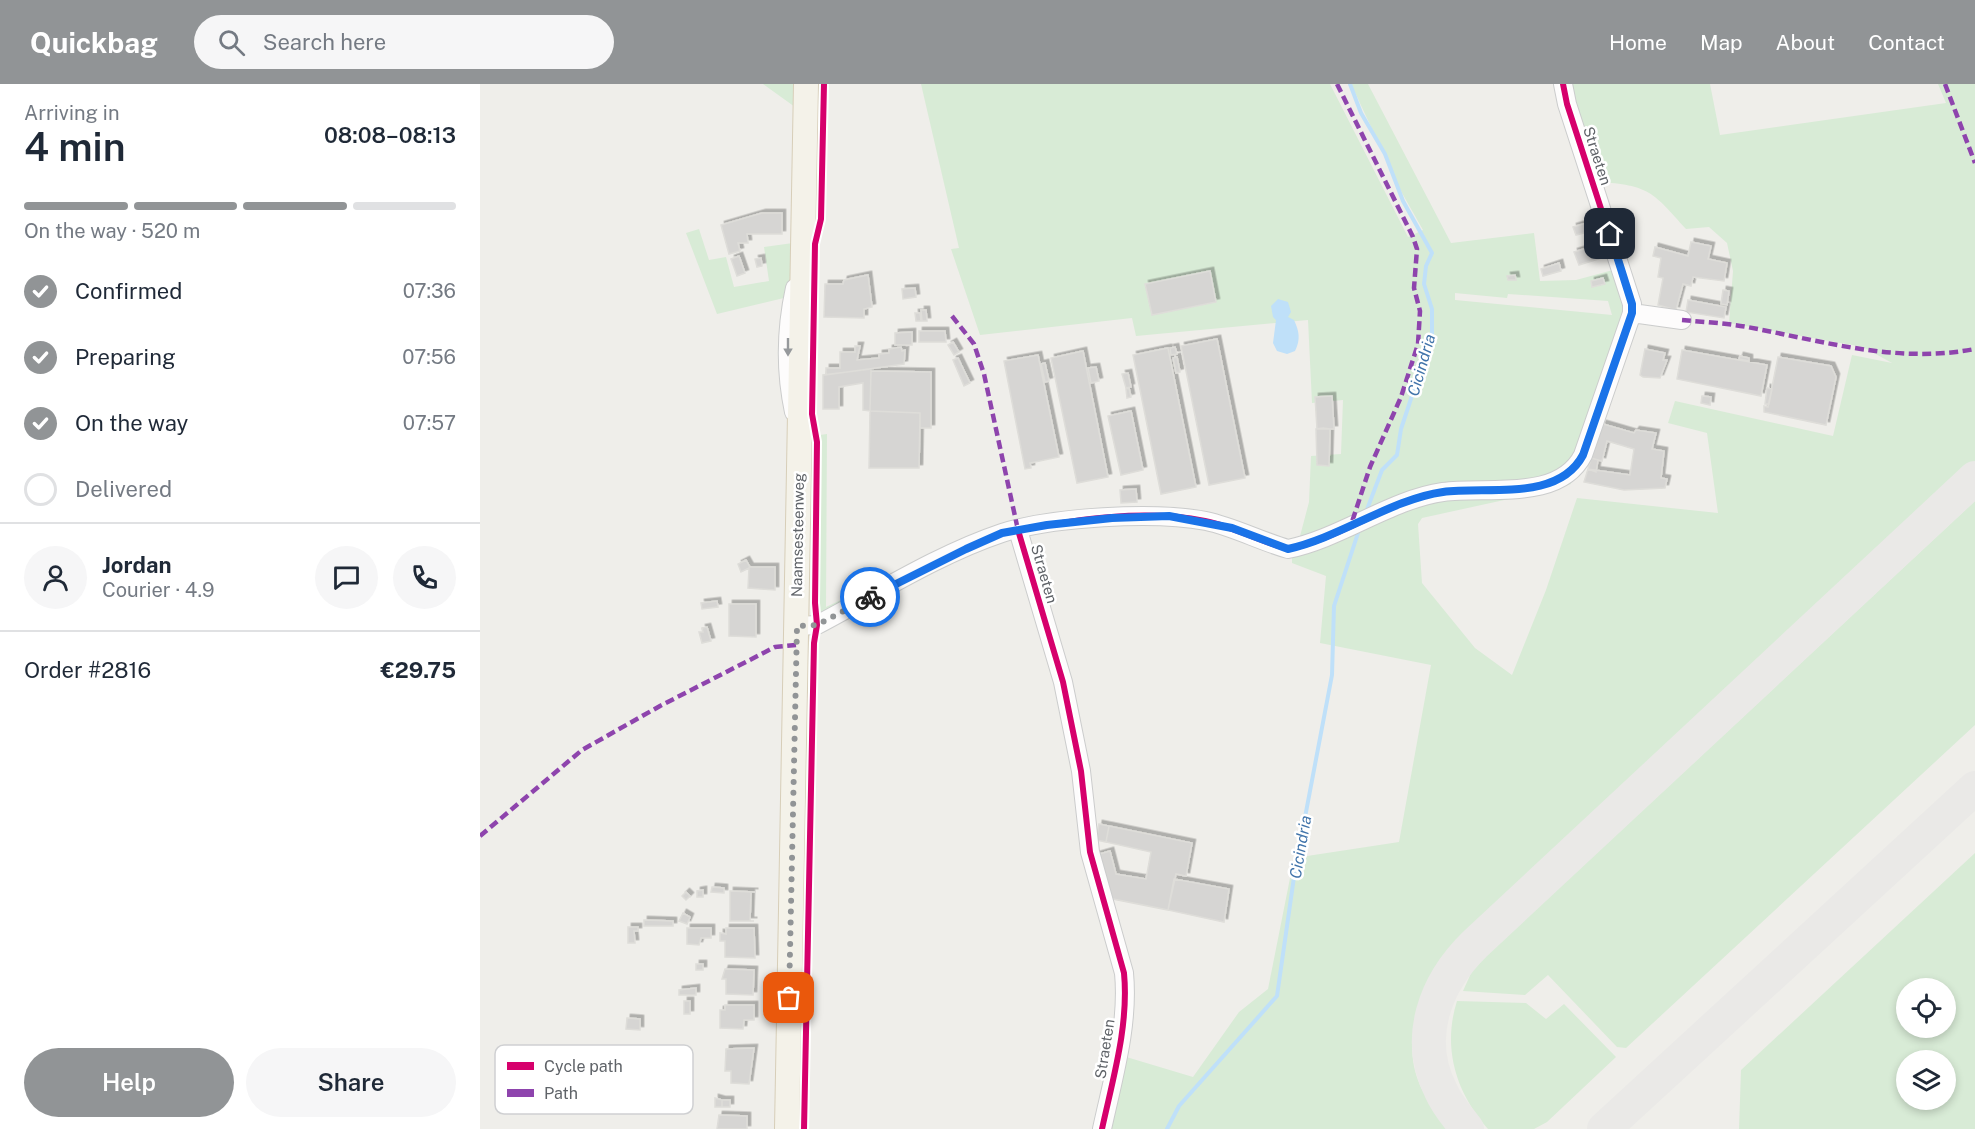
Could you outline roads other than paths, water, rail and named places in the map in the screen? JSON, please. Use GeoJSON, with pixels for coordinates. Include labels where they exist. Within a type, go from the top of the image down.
{"type":"FeatureCollection","features":[{"type":"Feature","properties":{"kind":"main road","name":"Naamsesteenweg"},"geometry":{"type":"LineString","coordinates":[[787,1129],[806,84]]}},
{"type":"Feature","properties":{"kind":"street","name":"Straeten"},"geometry":{"type":"LineString","coordinates":[[797,626],[817,625],[1002,533],[1112,518],[1169,516],[1232,528],[1288,549],[1428,495],[1455,491],[1530,487],[1559,480],[1575,469],[1583,455],[1632,313],[1629,294],[1567,104],[1563,84]]}},
{"type":"Feature","properties":{"kind":"street"},"geometry":{"type":"LineString","coordinates":[[1632,313],[1682,320]]}},
{"type":"Feature","properties":{"kind":"street","name":"Straeten"},"geometry":{"type":"LineString","coordinates":[[1018,530],[1063,682],[1081,771],[1090,852],[1124,973],[1126,990],[1119,1052],[1102,1129]]}},
{"type":"Feature","properties":{"kind":"water"},"geometry":{"type":"Polygon","coordinates":[[[1278,299],[1288,302],[1291,312],[1288,317],[1294,320],[1298,331],[1299,339],[1295,351],[1287,354],[1277,351],[1273,343],[1276,320],[1273,317],[1271,306],[1278,299]]]}},
{"type":"Feature","properties":{"kind":"waterway","name":"Cicindria"},"geometry":{"type":"LineString","coordinates":[[1350,84],[1361,113],[1385,154],[1403,201],[1432,253],[1426,266],[1424,284],[1432,309],[1432,335],[1401,429],[1397,455],[1382,470],[1366,512]]}},
{"type":"Feature","properties":{"kind":"waterway","name":"Cicindria"},"geometry":{"type":"LineString","coordinates":[[1167,1129],[1179,1106],[1277,996],[1295,870],[1332,675],[1334,606],[1359,530]]}}]}
